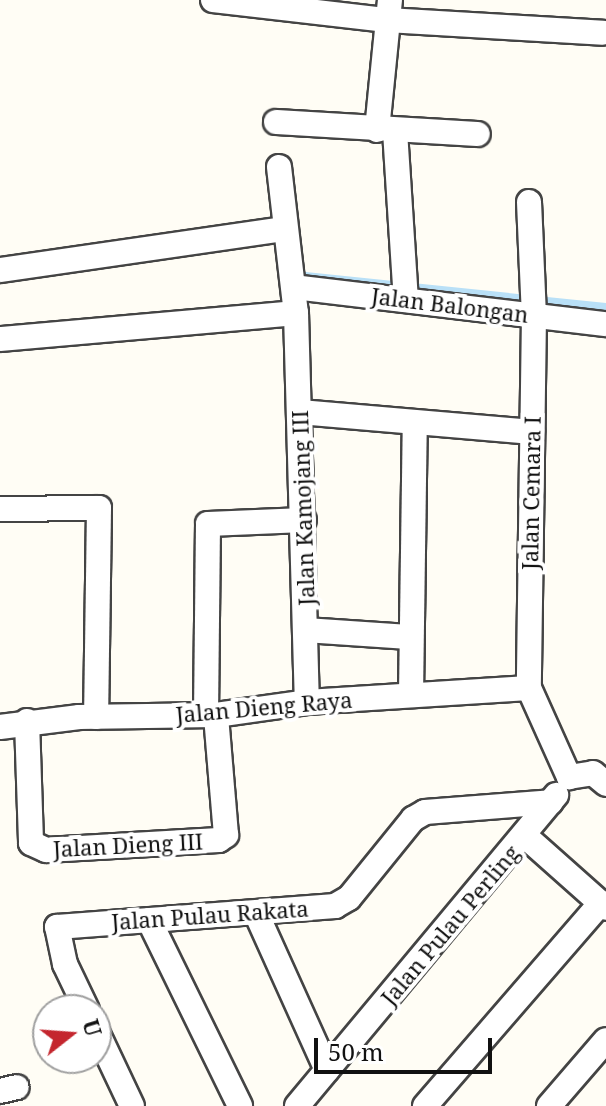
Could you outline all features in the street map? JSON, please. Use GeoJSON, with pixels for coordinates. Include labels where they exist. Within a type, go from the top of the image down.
{"type":"FeatureCollection","features":[{"type":"Feature","properties":{"kind":"street"},"geometry":{"type":"LineString","coordinates":[[213,0],[388,10],[603,33]]}},
{"type":"Feature","properties":{"kind":"street"},"geometry":{"type":"LineString","coordinates":[[388,10],[386,130],[406,290]]}},
{"type":"Feature","properties":{"kind":"street"},"geometry":{"type":"LineString","coordinates":[[276,122],[478,134]]}},
{"type":"Feature","properties":{"kind":"street","name":"Jalan Kamojang III"},"geometry":{"type":"LineString","coordinates":[[279,167],[283,229],[296,313],[307,702]]}},
{"type":"Feature","properties":{"kind":"street","name":"Jalan Cemara I"},"geometry":{"type":"LineString","coordinates":[[529,202],[534,304],[529,688],[569,777]]}},
{"type":"Feature","properties":{"kind":"street"},"geometry":{"type":"LineString","coordinates":[[0,270],[283,229]]}},
{"type":"Feature","properties":{"kind":"street","name":"Jalan Balongan"},"geometry":{"type":"LineString","coordinates":[[294,287],[406,290],[534,304],[606,324]]}},
{"type":"Feature","properties":{"kind":"street"},"geometry":{"type":"LineString","coordinates":[[0,339],[296,313]]}},
{"type":"Feature","properties":{"kind":"street"},"geometry":{"type":"LineString","coordinates":[[300,412],[415,425],[532,432]]}},
{"type":"Feature","properties":{"kind":"street"},"geometry":{"type":"LineString","coordinates":[[411,695],[408,637],[415,425]]}},
{"type":"Feature","properties":{"kind":"street"},"geometry":{"type":"LineString","coordinates":[[0,509],[94,507],[101,513],[96,717]]}},
{"type":"Feature","properties":{"kind":"street"},"geometry":{"type":"LineString","coordinates":[[211,715],[208,524],[304,520]]}},
{"type":"Feature","properties":{"kind":"street"},"geometry":{"type":"LineString","coordinates":[[306,630],[408,637]]}},
{"type":"Feature","properties":{"kind":"street","name":"Jalan Dieng Raya"},"geometry":{"type":"LineString","coordinates":[[0,727],[27,721],[211,715],[307,702],[529,688]]}},
{"type":"Feature","properties":{"kind":"street","name":"Jalan Dieng III"},"geometry":{"type":"LineString","coordinates":[[27,721],[31,843],[46,850],[219,840],[226,835],[211,715]]}},
{"type":"Feature","properties":{"kind":"street"},"geometry":{"type":"LineString","coordinates":[[569,777],[593,773],[606,784]]}},
{"type":"Feature","properties":{"kind":"street","name":"Jalan Pulau Perling"},"geometry":{"type":"LineString","coordinates":[[297,1106],[525,836],[569,777]]}},
{"type":"Feature","properties":{"kind":"street","name":"Jalan Pulau Rakata"},"geometry":{"type":"LineString","coordinates":[[80,994],[56,936],[57,927],[257,915],[335,906],[349,898],[413,819],[425,812],[551,802]]}},
{"type":"Feature","properties":{"kind":"street"},"geometry":{"type":"LineString","coordinates":[[425,1106],[603,906],[525,836]]}},
{"type":"Feature","properties":{"kind":"street"},"geometry":{"type":"LineString","coordinates":[[257,915],[327,1070]]}},
{"type":"Feature","properties":{"kind":"street"},"geometry":{"type":"LineString","coordinates":[[149,920],[240,1106]]}},
{"type":"Feature","properties":{"kind":"street"},"geometry":{"type":"LineString","coordinates":[[549,1106],[606,1040]]}},
{"type":"Feature","properties":{"kind":"street"},"geometry":{"type":"LineString","coordinates":[[112,1064],[132,1106]]}},
{"type":"Feature","properties":{"kind":"waterway"},"geometry":{"type":"LineString","coordinates":[[305,275],[606,306]]}}]}
